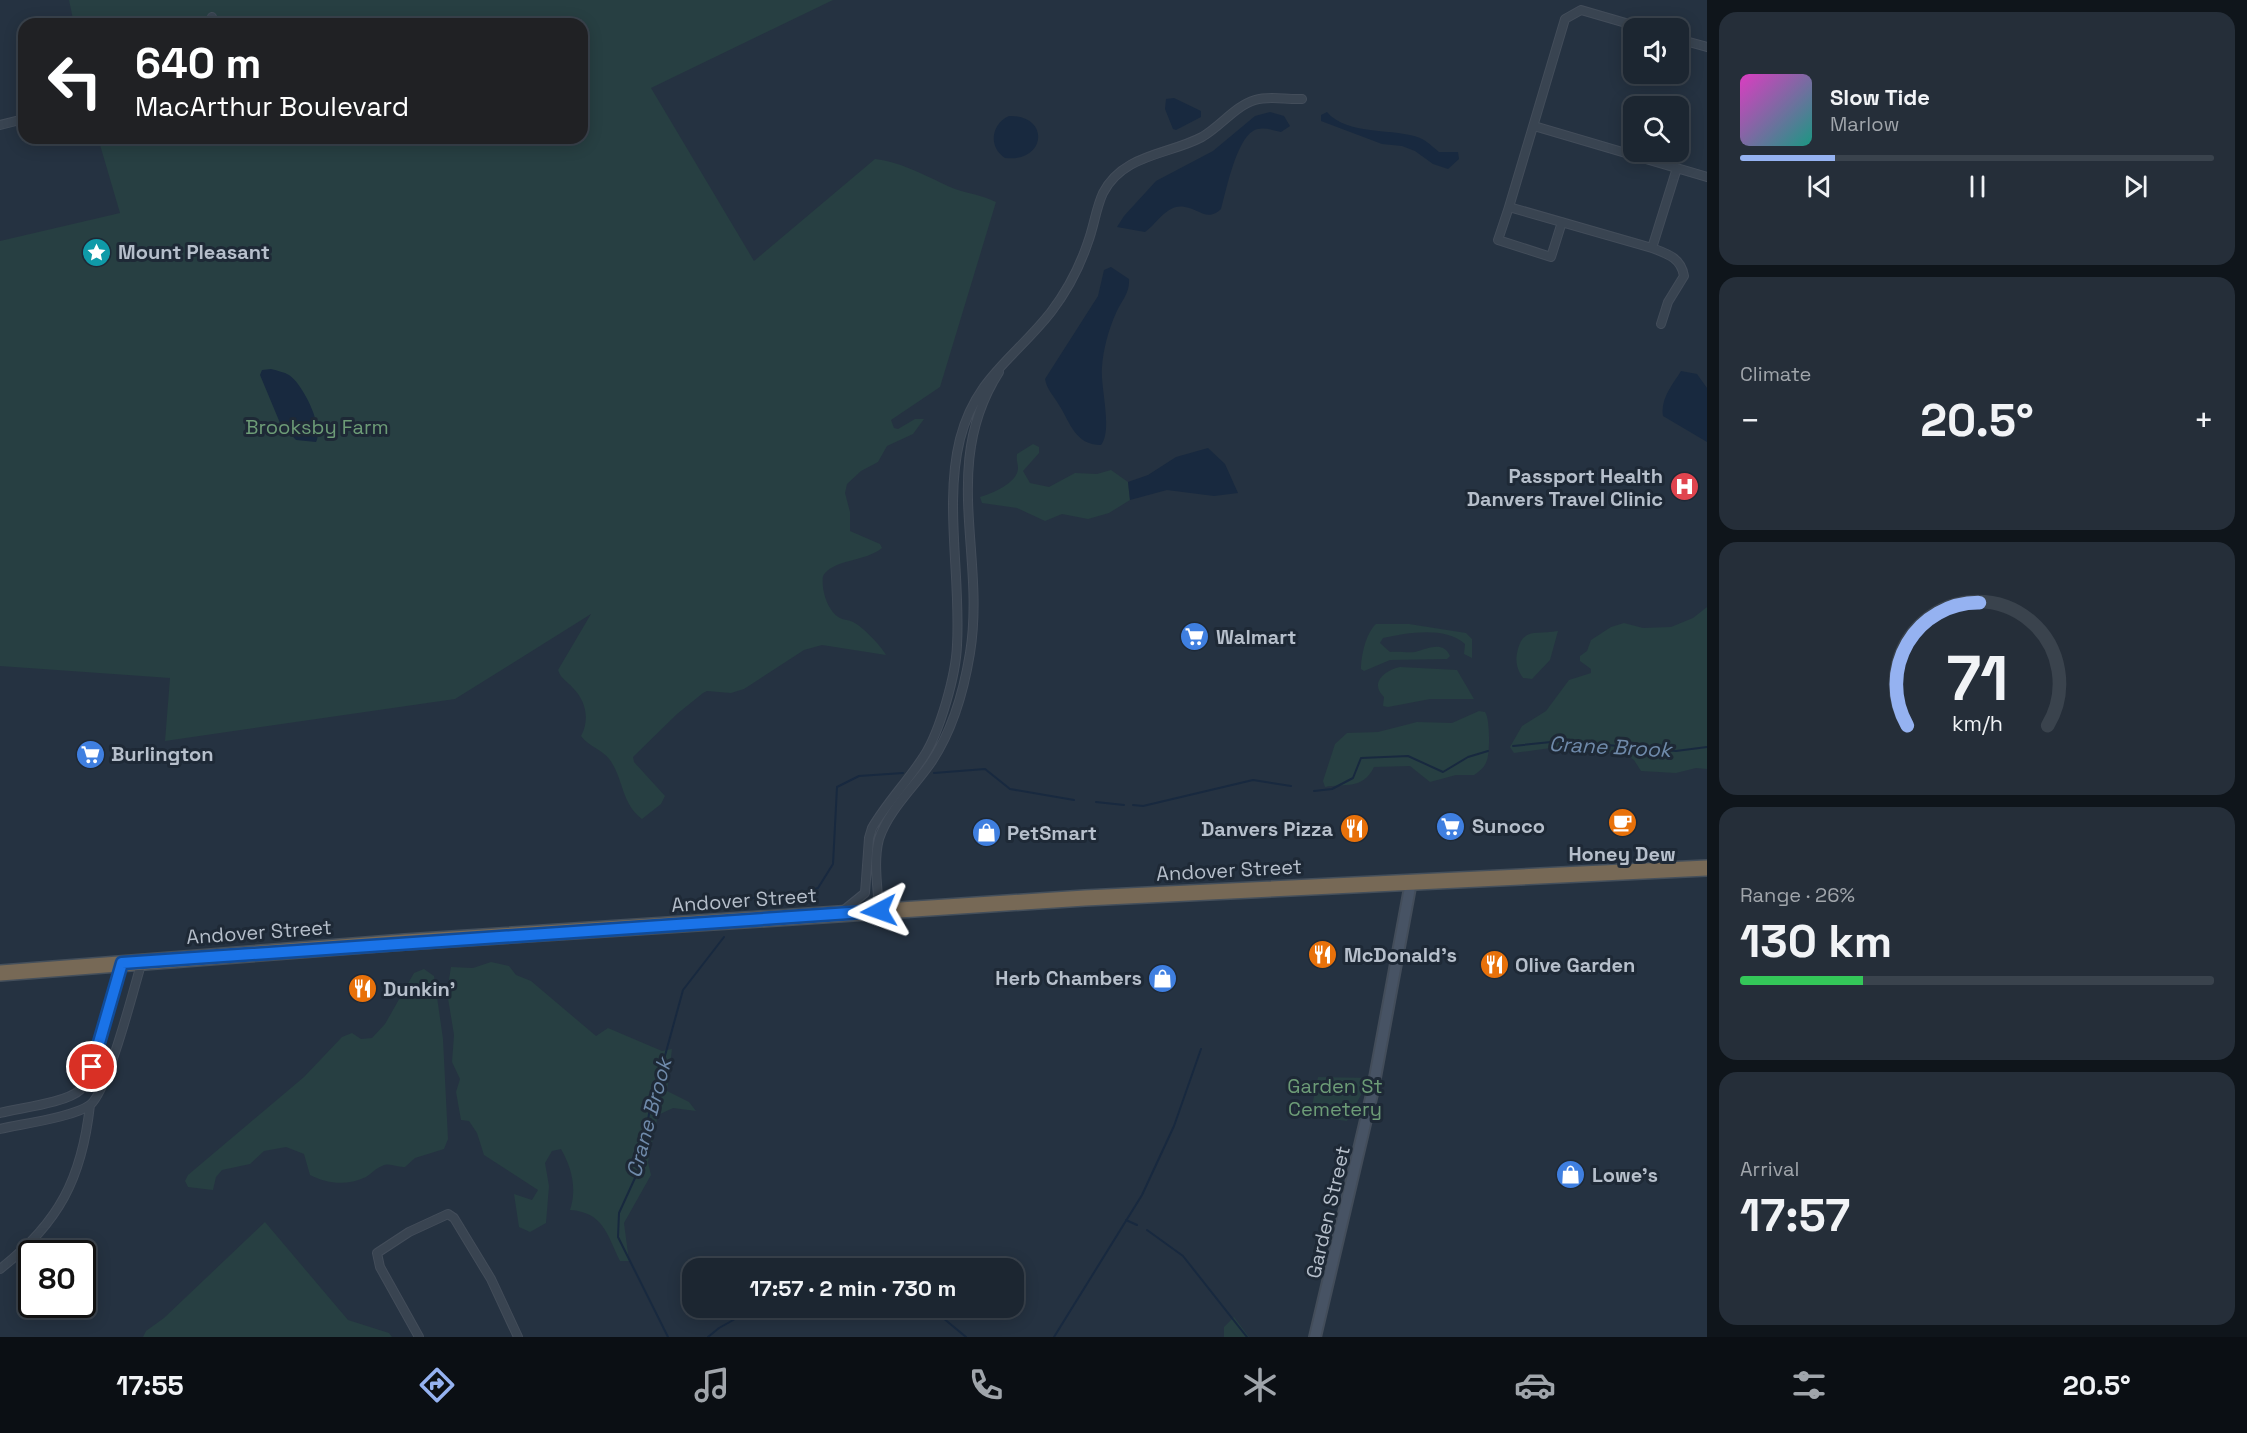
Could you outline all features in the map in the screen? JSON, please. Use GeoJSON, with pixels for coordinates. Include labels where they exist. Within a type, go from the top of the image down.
{"type":"FeatureCollection","features":[{"type":"Feature","properties":{"kind":"highway","name":"Andover Street"},"geometry":{"type":"LineString","coordinates":[[0,973],[142,961],[879,911],[1707,868]]}},
{"type":"Feature","properties":{"kind":"main road","name":"Garden Street"},"geometry":{"type":"LineString","coordinates":[[1315,1337],[1372,1094],[1411,882]]}},
{"type":"Feature","properties":{"kind":"street"},"geometry":{"type":"LineString","coordinates":[[1562,222],[1551,257],[1498,240],[1563,24],[1570,14],[1581,10],[1623,22]]}},
{"type":"Feature","properties":{"kind":"street"},"geometry":{"type":"LineString","coordinates":[[1689,42],[1707,47]]}},
{"type":"Feature","properties":{"kind":"street"},"geometry":{"type":"LineString","coordinates":[[836,914],[850,907],[865,893],[869,838],[872,828],[925,754],[937,726],[957,646],[954,487],[957,451],[977,395],[1008,358],[1042,324],[1065,291],[1084,253],[1103,194],[1119,173],[1140,159],[1203,136],[1247,102],[1269,97],[1302,99]]}},
{"type":"Feature","properties":{"kind":"street"},"geometry":{"type":"LineString","coordinates":[[0,125],[18,120]]}},
{"type":"Feature","properties":{"kind":"street"},"geometry":{"type":"LineString","coordinates":[[1534,126],[1707,177]]}},
{"type":"Feature","properties":{"kind":"street"},"geometry":{"type":"LineString","coordinates":[[1652,248],[1677,168]]}},
{"type":"Feature","properties":{"kind":"street"},"geometry":{"type":"LineString","coordinates":[[1509,207],[1652,248],[1677,260],[1684,276],[1668,302],[1660,324]]}},
{"type":"Feature","properties":{"kind":"street"},"geometry":{"type":"LineString","coordinates":[[879,911],[876,857],[879,840],[889,818],[945,741],[965,676],[970,651],[971,616],[968,456],[981,408],[994,380],[1008,358]]}},
{"type":"Feature","properties":{"kind":"street"},"geometry":{"type":"LineString","coordinates":[[0,1269],[33,1239],[64,1199],[77,1174],[85,1146],[90,1105],[104,1083],[142,961]]}},
{"type":"Feature","properties":{"kind":"street"},"geometry":{"type":"LineString","coordinates":[[0,1113],[63,1098],[80,1090],[92,1067],[122,963]]}},
{"type":"Feature","properties":{"kind":"street"},"geometry":{"type":"LineString","coordinates":[[0,1129],[71,1112],[90,1105]]}},
{"type":"Feature","properties":{"kind":"street"},"geometry":{"type":"LineString","coordinates":[[418,1337],[380,1267],[377,1253],[410,1232],[448,1214],[454,1218],[491,1279],[518,1337]]}},
{"type":"Feature","properties":{"kind":"green space","name":"Brooksby Farm"},"geometry":{"type":"Polygon","coordinates":[[[69,0],[833,0],[651,88],[754,261],[875,159],[906,167],[955,189],[996,202],[940,387],[891,420],[894,428],[898,429],[915,419],[924,419],[913,434],[887,446],[878,462],[861,471],[847,484],[845,493],[850,512],[850,531],[880,544],[882,548],[867,556],[834,566],[823,576],[824,593],[835,615],[861,628],[886,655],[822,645],[804,650],[744,689],[731,693],[707,691],[703,693],[677,714],[633,757],[634,762],[665,796],[661,804],[642,819],[626,799],[610,760],[581,736],[586,717],[584,705],[558,670],[591,614],[455,699],[165,741],[170,678],[0,666],[0,241],[120,213],[100,144],[588,144],[588,18],[73,18],[69,0]]]}},
{"type":"Feature","properties":{"kind":"green space"},"geometry":{"type":"Polygon","coordinates":[[[1033,444],[1039,447],[1039,453],[1023,471],[1030,483],[1049,487],[1075,473],[1097,474],[1111,470],[1128,482],[1130,500],[1109,513],[1088,519],[1062,514],[1045,521],[1017,508],[982,503],[980,497],[1003,487],[1014,478],[1018,468],[1017,454],[1033,444]]]}},
{"type":"Feature","properties":{"kind":"green space"},"geometry":{"type":"Polygon","coordinates":[[[1707,607],[1707,769],[1696,768],[1676,773],[1641,771],[1634,760],[1624,753],[1602,752],[1592,748],[1558,747],[1514,753],[1510,747],[1522,726],[1546,711],[1569,680],[1591,673],[1591,669],[1580,661],[1580,656],[1587,651],[1591,640],[1611,627],[1624,623],[1643,628],[1671,627],[1693,618],[1707,607]]]}},
{"type":"Feature","properties":{"kind":"green space"},"geometry":{"type":"Polygon","coordinates":[[[1376,624],[1409,624],[1466,633],[1472,639],[1472,658],[1464,654],[1465,644],[1456,638],[1436,633],[1414,633],[1383,638],[1380,643],[1390,652],[1415,652],[1439,647],[1447,651],[1450,656],[1447,659],[1390,660],[1364,671],[1361,669],[1363,651],[1369,633],[1376,624]]]}},
{"type":"Feature","properties":{"kind":"green space"},"geometry":{"type":"Polygon","coordinates":[[[1558,631],[1550,660],[1532,679],[1523,678],[1516,660],[1524,637],[1532,633],[1558,631]]]}},
{"type":"Feature","properties":{"kind":"green space"},"geometry":{"type":"Polygon","coordinates":[[[1400,667],[1457,670],[1474,699],[1430,699],[1383,706],[1384,697],[1378,687],[1379,682],[1384,674],[1400,667]]]}},
{"type":"Feature","properties":{"kind":"green space"},"geometry":{"type":"Polygon","coordinates":[[[1479,711],[1487,715],[1489,750],[1485,765],[1474,775],[1456,775],[1430,782],[1410,766],[1374,767],[1365,779],[1359,782],[1325,787],[1323,781],[1335,744],[1347,733],[1378,732],[1417,722],[1452,723],[1479,711]]]}},
{"type":"Feature","properties":{"kind":"green space"},"geometry":{"type":"Polygon","coordinates":[[[491,962],[509,966],[516,975],[531,981],[596,1036],[608,1028],[662,1051],[672,1049],[667,1091],[689,1102],[696,1111],[673,1108],[658,1115],[648,1162],[651,1175],[624,1223],[629,1261],[620,1261],[607,1234],[597,1220],[590,1215],[570,1210],[573,1194],[572,1179],[561,1149],[552,1151],[545,1163],[549,1186],[546,1223],[530,1232],[519,1227],[514,1194],[532,1200],[538,1190],[484,1155],[477,1133],[469,1121],[461,1120],[456,1092],[460,1079],[452,1062],[454,1035],[447,992],[451,967],[473,968],[491,962]]]}},
{"type":"Feature","properties":{"kind":"green space"},"geometry":{"type":"Polygon","coordinates":[[[424,969],[434,976],[443,1039],[448,1139],[444,1149],[415,1158],[405,1167],[385,1165],[359,1180],[338,1183],[310,1175],[304,1154],[286,1147],[264,1151],[250,1164],[222,1170],[216,1177],[213,1190],[188,1187],[185,1181],[188,1175],[304,1077],[342,1037],[352,1033],[361,1039],[372,1038],[385,1024],[414,973],[424,969]]]}},
{"type":"Feature","properties":{"kind":"green space","name":"Garden St Cemetery"},"geometry":{"type":"Polygon","coordinates":[[[1318,1077],[1370,1078],[1347,1121],[1310,1116],[1318,1077]]]}},
{"type":"Feature","properties":{"kind":"green space"},"geometry":{"type":"Polygon","coordinates":[[[265,1222],[348,1320],[389,1333],[392,1337],[143,1337],[146,1331],[164,1318],[265,1222]]]}},
{"type":"Feature","properties":{"kind":"green space"},"geometry":{"type":"Polygon","coordinates":[[[1234,1317],[1249,1337],[1224,1337],[1224,1327],[1234,1317]]]}},
{"type":"Feature","properties":{"kind":"water"},"geometry":{"type":"Polygon","coordinates":[[[1174,98],[1201,111],[1201,117],[1176,130],[1173,129],[1165,109],[1166,99],[1174,98]]]}},
{"type":"Feature","properties":{"kind":"water"},"geometry":{"type":"Polygon","coordinates":[[[1270,112],[1284,116],[1290,126],[1281,132],[1259,129],[1247,136],[1232,167],[1221,209],[1216,213],[1207,215],[1190,208],[1179,207],[1168,211],[1145,232],[1117,227],[1156,181],[1213,151],[1255,116],[1270,112]]]}},
{"type":"Feature","properties":{"kind":"water"},"geometry":{"type":"Polygon","coordinates":[[[1327,112],[1336,120],[1347,125],[1420,138],[1439,152],[1458,152],[1459,159],[1448,169],[1433,164],[1415,151],[1402,146],[1382,144],[1321,121],[1321,115],[1327,112]]]}},
{"type":"Feature","properties":{"kind":"water"},"geometry":{"type":"Polygon","coordinates":[[[1009,116],[1023,118],[1032,123],[1037,130],[1038,138],[1035,147],[1019,158],[1005,158],[994,142],[998,124],[1009,116]]]}},
{"type":"Feature","properties":{"kind":"water"},"geometry":{"type":"Polygon","coordinates":[[[1111,267],[1129,279],[1129,284],[1111,325],[1104,354],[1102,375],[1106,429],[1101,445],[1092,444],[1079,437],[1049,390],[1045,379],[1098,296],[1104,270],[1111,267]]]}},
{"type":"Feature","properties":{"kind":"water"},"geometry":{"type":"Polygon","coordinates":[[[271,369],[289,375],[306,396],[317,426],[316,442],[296,440],[280,423],[260,375],[262,370],[271,369]]]}},
{"type":"Feature","properties":{"kind":"water"},"geometry":{"type":"Polygon","coordinates":[[[1681,371],[1697,374],[1707,388],[1707,442],[1663,416],[1665,398],[1681,371]]]}},
{"type":"Feature","properties":{"kind":"water"},"geometry":{"type":"Polygon","coordinates":[[[1208,448],[1225,464],[1238,493],[1214,496],[1167,490],[1130,500],[1128,482],[1148,475],[1176,457],[1208,448]]]}},
{"type":"Feature","properties":{"kind":"waterway","name":"Crane Brook"},"geometry":{"type":"LineString","coordinates":[[1513,746],[1561,741],[1676,751],[1707,747]]}},
{"type":"Feature","properties":{"kind":"waterway","name":"Crane Brook"},"geometry":{"type":"LineString","coordinates":[[1314,791],[1332,789],[1353,778],[1361,758],[1408,756],[1443,772],[1468,757],[1488,751]]}},
{"type":"Feature","properties":{"kind":"waterway","name":"Crane Brook"},"geometry":{"type":"LineString","coordinates":[[934,773],[985,769],[1010,789],[1074,800]]}},
{"type":"Feature","properties":{"kind":"waterway","name":"Crane Brook"},"geometry":{"type":"LineString","coordinates":[[799,894],[818,888],[833,864],[837,787],[859,776],[903,773]]}},
{"type":"Feature","properties":{"kind":"waterway","name":"Crane Brook"},"geometry":{"type":"LineString","coordinates":[[1133,805],[1143,806],[1253,780],[1291,786]]}},
{"type":"Feature","properties":{"kind":"waterway","name":"Crane Brook"},"geometry":{"type":"LineString","coordinates":[[1096,802],[1124,805]]}},
{"type":"Feature","properties":{"kind":"waterway","name":"Crane Brook"},"geometry":{"type":"LineString","coordinates":[[736,909],[739,899],[785,896]]}},
{"type":"Feature","properties":{"kind":"waterway","name":"Crane Brook"},"geometry":{"type":"LineString","coordinates":[[668,1337],[618,1237],[619,1213],[640,1167],[649,1114],[683,990],[724,937]]}},
{"type":"Feature","properties":{"kind":"waterway"},"geometry":{"type":"LineString","coordinates":[[1054,1337],[1142,1195],[1174,1126],[1201,1049]]}},
{"type":"Feature","properties":{"kind":"waterway"},"geometry":{"type":"LineString","coordinates":[[1126,1220],[1137,1225]]}},
{"type":"Feature","properties":{"kind":"waterway"},"geometry":{"type":"LineString","coordinates":[[1147,1230],[1183,1256],[1247,1337]]}},
{"type":"Feature","properties":{"kind":"waterway"},"geometry":{"type":"LineString","coordinates":[[708,1337],[737,1318]]}},
{"type":"Feature","properties":{"kind":"waterway"},"geometry":{"type":"LineString","coordinates":[[943,1318],[966,1337]]}},
{"type":"Feature","properties":{"kind":"place","name":"Mount Pleasant"},"geometry":{"type":"Point","coordinates":[97,252]}},
{"type":"Feature","properties":{"kind":"place","name":"Passport Health Danvers Travel Clinic"},"geometry":{"type":"Point","coordinates":[1684,487]}},
{"type":"Feature","properties":{"kind":"place","name":"Walmart"},"geometry":{"type":"Point","coordinates":[1195,637]}},
{"type":"Feature","properties":{"kind":"place","name":"Burlington"},"geometry":{"type":"Point","coordinates":[90,754]}},
{"type":"Feature","properties":{"kind":"place","name":"Honey Dew"},"geometry":{"type":"Point","coordinates":[1622,823]}},
{"type":"Feature","properties":{"kind":"place","name":"Sunoco"},"geometry":{"type":"Point","coordinates":[1451,826]}},
{"type":"Feature","properties":{"kind":"place","name":"Danvers Pizza"},"geometry":{"type":"Point","coordinates":[1354,829]}},
{"type":"Feature","properties":{"kind":"place","name":"PetSmart"},"geometry":{"type":"Point","coordinates":[986,833]}},
{"type":"Feature","properties":{"kind":"place","name":"McDonald's"},"geometry":{"type":"Point","coordinates":[1323,955]}},
{"type":"Feature","properties":{"kind":"place","name":"Olive Garden"},"geometry":{"type":"Point","coordinates":[1494,965]}},
{"type":"Feature","properties":{"kind":"place","name":"Herb Chambers"},"geometry":{"type":"Point","coordinates":[1163,978]}},
{"type":"Feature","properties":{"kind":"place","name":"Dunkin'"},"geometry":{"type":"Point","coordinates":[362,989]}},
{"type":"Feature","properties":{"kind":"place","name":"Lowe's"},"geometry":{"type":"Point","coordinates":[1571,1175]}},
{"type":"Feature","properties":{"kind":"route"},"geometry":{"type":"LineString","coordinates":[[92,1067],[122,963],[405,942],[640,927],[674,927],[879,911]]}}]}
